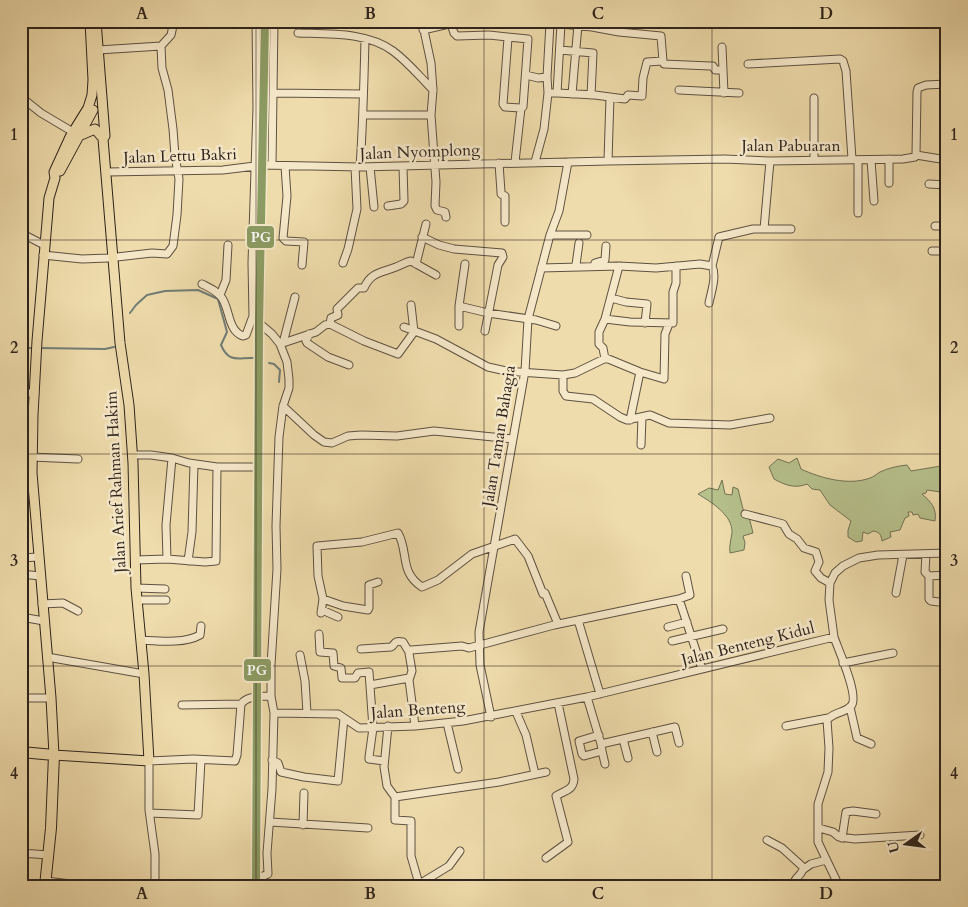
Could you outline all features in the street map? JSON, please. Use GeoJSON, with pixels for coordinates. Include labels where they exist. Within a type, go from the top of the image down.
{"type":"FeatureCollection","features":[{"type":"Feature","properties":{"kind":"highway"},"geometry":{"type":"LineString","coordinates":[[21,752],[54,755],[52,811],[45,884]]}},
{"type":"Feature","properties":{"kind":"main road"},"geometry":{"type":"LineString","coordinates":[[90,21],[98,50],[96,100],[102,124]]}},
{"type":"Feature","properties":{"kind":"main road"},"geometry":{"type":"LineString","coordinates":[[96,21],[94,32],[102,124]]}},
{"type":"Feature","properties":{"kind":"main road"},"geometry":{"type":"LineString","coordinates":[[97,79],[88,108],[55,178],[49,198],[36,353],[31,453],[38,557],[51,698],[54,755],[149,761]]}},
{"type":"Feature","properties":{"kind":"main road"},"geometry":{"type":"LineString","coordinates":[[77,131],[87,122],[96,100]]}},
{"type":"Feature","properties":{"kind":"main road"},"geometry":{"type":"LineString","coordinates":[[87,122],[102,124]]}},
{"type":"Feature","properties":{"kind":"main road","name":"Jalan Arief Rahman Hakim"},"geometry":{"type":"LineString","coordinates":[[102,124],[120,343],[129,405],[136,588],[144,674],[149,761]]}},
{"type":"Feature","properties":{"kind":"main road"},"geometry":{"type":"LineString","coordinates":[[77,131],[96,129],[102,138]]}},
{"type":"Feature","properties":{"kind":"street"},"geometry":{"type":"LineString","coordinates":[[98,50],[161,46],[171,35],[174,21]]}},
{"type":"Feature","properties":{"kind":"street","name":"Jalan Lettu Bakri"},"geometry":{"type":"LineString","coordinates":[[255,166],[256,21]]}},
{"type":"Feature","properties":{"kind":"street"},"geometry":{"type":"LineString","coordinates":[[272,165],[274,21]]}},
{"type":"Feature","properties":{"kind":"street"},"geometry":{"type":"LineString","coordinates":[[422,21],[431,64],[433,90],[431,115],[435,165],[435,206],[437,210],[445,212],[446,217]]}},
{"type":"Feature","properties":{"kind":"street"},"geometry":{"type":"LineString","coordinates":[[536,162],[544,128],[548,93],[550,23],[661,36],[662,61]]}},
{"type":"Feature","properties":{"kind":"street"},"geometry":{"type":"LineString","coordinates":[[557,93],[561,23]]}},
{"type":"Feature","properties":{"kind":"street"},"geometry":{"type":"LineString","coordinates":[[423,30],[449,24],[452,26],[455,35],[528,39],[523,106],[521,108],[515,162]]}},
{"type":"Feature","properties":{"kind":"street"},"geometry":{"type":"LineString","coordinates":[[572,94],[578,25]]}},
{"type":"Feature","properties":{"kind":"street"},"geometry":{"type":"LineString","coordinates":[[298,33],[365,39],[392,50],[433,90]]}},
{"type":"Feature","properties":{"kind":"street"},"geometry":{"type":"LineString","coordinates":[[508,38],[503,104],[505,107],[521,108]]}},
{"type":"Feature","properties":{"kind":"street"},"geometry":{"type":"LineString","coordinates":[[343,263],[357,209],[358,167],[364,115],[365,39]]}},
{"type":"Feature","properties":{"kind":"street"},"geometry":{"type":"LineString","coordinates":[[43,255],[82,259],[113,257],[169,253],[173,246],[177,215],[178,171],[168,90],[162,68],[161,46]]}},
{"type":"Feature","properties":{"kind":"street"},"geometry":{"type":"LineString","coordinates":[[722,47],[724,93]]}},
{"type":"Feature","properties":{"kind":"street"},"geometry":{"type":"LineString","coordinates":[[560,50],[593,53],[591,95]]}},
{"type":"Feature","properties":{"kind":"street"},"geometry":{"type":"LineString","coordinates":[[748,64],[840,59],[843,61],[846,71],[855,159],[858,213]]}},
{"type":"Feature","properties":{"kind":"street"},"geometry":{"type":"LineString","coordinates":[[548,93],[625,98],[628,95],[642,96],[643,78],[647,62],[662,61],[664,64],[713,66],[715,70],[723,70]]}},
{"type":"Feature","properties":{"kind":"street"},"geometry":{"type":"LineString","coordinates":[[526,75],[538,78],[547,77]]}},
{"type":"Feature","properties":{"kind":"street"},"geometry":{"type":"LineString","coordinates":[[916,155],[918,88],[926,85],[947,84]]}},
{"type":"Feature","properties":{"kind":"street"},"geometry":{"type":"LineString","coordinates":[[679,90],[739,93]]}},
{"type":"Feature","properties":{"kind":"street"},"geometry":{"type":"LineString","coordinates":[[273,93],[363,94]]}},
{"type":"Feature","properties":{"kind":"street"},"geometry":{"type":"LineString","coordinates":[[21,97],[41,113],[77,131]]}},
{"type":"Feature","properties":{"kind":"street"},"geometry":{"type":"LineString","coordinates":[[608,161],[610,97]]}},
{"type":"Feature","properties":{"kind":"street"},"geometry":{"type":"LineString","coordinates":[[814,98],[814,160]]}},
{"type":"Feature","properties":{"kind":"street"},"geometry":{"type":"LineString","coordinates":[[364,115],[431,115]]}},
{"type":"Feature","properties":{"kind":"street","name":"Jalan Pabuaran"},"geometry":{"type":"LineString","coordinates":[[568,162],[725,159],[770,161],[871,160],[911,158],[916,155],[947,160]]}},
{"type":"Feature","properties":{"kind":"street"},"geometry":{"type":"LineString","coordinates":[[889,159],[890,183]]}},
{"type":"Feature","properties":{"kind":"street"},"geometry":{"type":"LineString","coordinates":[[871,160],[874,201]]}},
{"type":"Feature","properties":{"kind":"street"},"geometry":{"type":"LineString","coordinates":[[764,229],[770,161]]}},
{"type":"Feature","properties":{"kind":"street","name":"Jalan Nyomplong"},"geometry":{"type":"LineString","coordinates":[[272,165],[403,167],[515,162],[568,162]]}},
{"type":"Feature","properties":{"kind":"street","name":"Jalan Taman Bahagia"},"geometry":{"type":"LineString","coordinates":[[491,717],[483,683],[478,646],[479,632],[525,371],[528,319],[550,235],[559,212],[568,162]]}},
{"type":"Feature","properties":{"kind":"street"},"geometry":{"type":"LineString","coordinates":[[499,163],[501,192],[505,196],[505,222]]}},
{"type":"Feature","properties":{"kind":"street","name":"Jalan Lettu Bakri"},"geometry":{"type":"LineString","coordinates":[[107,172],[222,170],[272,165]]}},
{"type":"Feature","properties":{"kind":"street"},"geometry":{"type":"LineString","coordinates":[[202,284],[220,295],[225,303],[234,330],[237,334],[246,335],[252,316],[255,166]]}},
{"type":"Feature","properties":{"kind":"street"},"geometry":{"type":"LineString","coordinates":[[285,166],[286,196],[283,238],[286,241],[304,242],[302,265]]}},
{"type":"Feature","properties":{"kind":"street"},"geometry":{"type":"LineString","coordinates":[[370,167],[374,207]]}},
{"type":"Feature","properties":{"kind":"street"},"geometry":{"type":"LineString","coordinates":[[388,206],[401,204],[404,201],[403,167]]}},
{"type":"Feature","properties":{"kind":"street"},"geometry":{"type":"LineString","coordinates":[[928,184],[946,185],[945,226],[935,226]]}},
{"type":"Feature","properties":{"kind":"street"},"geometry":{"type":"LineString","coordinates":[[416,264],[426,224]]}},
{"type":"Feature","properties":{"kind":"street"},"geometry":{"type":"LineString","coordinates":[[709,303],[714,272],[712,266],[719,237],[753,229],[791,229]]}},
{"type":"Feature","properties":{"kind":"street"},"geometry":{"type":"LineString","coordinates":[[21,233],[44,245]]}},
{"type":"Feature","properties":{"kind":"street"},"geometry":{"type":"LineString","coordinates":[[550,235],[587,235]]}},
{"type":"Feature","properties":{"kind":"street"},"geometry":{"type":"LineString","coordinates":[[422,237],[439,245],[454,249],[502,253],[503,257],[498,266],[485,331]]}},
{"type":"Feature","properties":{"kind":"street"},"geometry":{"type":"LineString","coordinates":[[576,266],[579,243]]}},
{"type":"Feature","properties":{"kind":"street"},"geometry":{"type":"LineString","coordinates":[[220,295],[226,280],[228,245]]}},
{"type":"Feature","properties":{"kind":"street"},"geometry":{"type":"LineString","coordinates":[[542,267],[576,266],[605,260],[606,246]]}},
{"type":"Feature","properties":{"kind":"street"},"geometry":{"type":"LineString","coordinates":[[932,251],[947,251]]}},
{"type":"Feature","properties":{"kind":"street"},"geometry":{"type":"LineString","coordinates":[[330,324],[330,318],[338,315],[337,309],[342,303],[358,288],[364,288],[366,282],[374,275],[411,261],[436,275]]}},
{"type":"Feature","properties":{"kind":"street"},"geometry":{"type":"LineString","coordinates":[[459,326],[459,306],[465,264]]}},
{"type":"Feature","properties":{"kind":"street"},"geometry":{"type":"LineString","coordinates":[[542,267],[619,266],[656,268],[700,264],[712,266]]}},
{"type":"Feature","properties":{"kind":"street"},"geometry":{"type":"LineString","coordinates":[[605,358],[603,348],[598,340],[599,332],[605,320],[619,266]]}},
{"type":"Feature","properties":{"kind":"street"},"geometry":{"type":"LineString","coordinates":[[605,320],[673,323],[673,292],[676,283],[676,266]]}},
{"type":"Feature","properties":{"kind":"street"},"geometry":{"type":"LineString","coordinates":[[261,877],[268,874],[267,853],[274,713],[271,696],[272,632],[277,569],[276,526],[279,437],[282,406],[289,388],[287,362],[282,343],[295,297]]}},
{"type":"Feature","properties":{"kind":"street"},"geometry":{"type":"LineString","coordinates":[[611,298],[647,304],[645,323]]}},
{"type":"Feature","properties":{"kind":"street"},"geometry":{"type":"LineString","coordinates":[[282,343],[318,331],[330,324],[364,341],[398,354],[414,332],[411,305]]}},
{"type":"Feature","properties":{"kind":"street"},"geometry":{"type":"LineString","coordinates":[[459,306],[556,326]]}},
{"type":"Feature","properties":{"kind":"street"},"geometry":{"type":"LineString","coordinates":[[252,316],[282,343]]}},
{"type":"Feature","properties":{"kind":"street"},"geometry":{"type":"LineString","coordinates":[[404,327],[436,339],[488,367],[506,371],[563,375],[575,373],[605,358],[640,372],[665,379],[665,334],[669,324]]}},
{"type":"Feature","properties":{"kind":"street"},"geometry":{"type":"LineString","coordinates":[[309,334],[306,341],[307,344],[328,357],[349,365]]}},
{"type":"Feature","properties":{"kind":"street"},"geometry":{"type":"LineString","coordinates":[[630,420],[640,372]]}},
{"type":"Feature","properties":{"kind":"street"},"geometry":{"type":"LineString","coordinates":[[563,375],[563,391],[566,396],[594,399],[620,417],[630,420],[652,416],[669,423],[730,425],[770,418]]}},
{"type":"Feature","properties":{"kind":"street"},"geometry":{"type":"LineString","coordinates":[[21,393],[35,392]]}},
{"type":"Feature","properties":{"kind":"street"},"geometry":{"type":"LineString","coordinates":[[282,406],[314,436],[324,442],[332,443],[348,436],[397,436],[434,430],[513,439]]}},
{"type":"Feature","properties":{"kind":"street"},"geometry":{"type":"LineString","coordinates":[[641,445],[642,417]]}},
{"type":"Feature","properties":{"kind":"street"},"geometry":{"type":"LineString","coordinates":[[21,449],[31,453],[78,459]]}},
{"type":"Feature","properties":{"kind":"street"},"geometry":{"type":"LineString","coordinates":[[132,455],[172,458],[194,464],[253,468]]}},
{"type":"Feature","properties":{"kind":"street"},"geometry":{"type":"LineString","coordinates":[[167,560],[166,525],[172,458]]}},
{"type":"Feature","properties":{"kind":"street"},"geometry":{"type":"LineString","coordinates":[[188,561],[192,532],[194,464]]}},
{"type":"Feature","properties":{"kind":"street"},"geometry":{"type":"LineString","coordinates":[[135,560],[216,561],[217,466]]}},
{"type":"Feature","properties":{"kind":"street"},"geometry":{"type":"LineString","coordinates":[[744,514],[783,524],[789,534],[797,539],[804,548],[816,552],[819,562],[815,571],[821,578],[830,583],[831,578],[839,570],[859,558],[878,554],[947,554]]}},
{"type":"Feature","properties":{"kind":"street"},"geometry":{"type":"LineString","coordinates":[[338,617],[321,612],[323,600],[318,576],[318,546],[362,542],[399,533],[406,568],[410,576],[422,587],[438,580],[472,554],[513,539],[516,540],[528,556],[543,594],[545,593],[558,624]]}},
{"type":"Feature","properties":{"kind":"street"},"geometry":{"type":"LineString","coordinates":[[926,554],[926,573],[929,576],[930,600],[947,603]]}},
{"type":"Feature","properties":{"kind":"street"},"geometry":{"type":"LineString","coordinates":[[896,593],[903,555]]}},
{"type":"Feature","properties":{"kind":"street"},"geometry":{"type":"LineString","coordinates":[[21,558],[38,557]]}},
{"type":"Feature","properties":{"kind":"street"},"geometry":{"type":"LineString","coordinates":[[21,574],[40,576]]}},
{"type":"Feature","properties":{"kind":"street"},"geometry":{"type":"LineString","coordinates":[[929,576],[947,575]]}},
{"type":"Feature","properties":{"kind":"street"},"geometry":{"type":"LineString","coordinates":[[409,652],[434,647],[462,646],[469,648],[558,624],[679,599],[690,594],[686,576]]}},
{"type":"Feature","properties":{"kind":"street"},"geometry":{"type":"LineString","coordinates":[[323,600],[343,606],[368,610],[370,608],[369,585],[378,582]]}},
{"type":"Feature","properties":{"kind":"street","name":"Jalan Benteng Kidul"},"geometry":{"type":"LineString","coordinates":[[491,717],[588,697],[834,637],[830,583]]}},
{"type":"Feature","properties":{"kind":"street"},"geometry":{"type":"LineString","coordinates":[[136,588],[165,589]]}},
{"type":"Feature","properties":{"kind":"street"},"geometry":{"type":"LineString","coordinates":[[679,599],[702,669]]}},
{"type":"Feature","properties":{"kind":"street"},"geometry":{"type":"LineString","coordinates":[[137,600],[166,600]]}},
{"type":"Feature","properties":{"kind":"street"},"geometry":{"type":"LineString","coordinates":[[42,604],[63,603],[78,611]]}},
{"type":"Feature","properties":{"kind":"street"},"geometry":{"type":"LineString","coordinates":[[21,617],[44,621]]}},
{"type":"Feature","properties":{"kind":"street"},"geometry":{"type":"LineString","coordinates":[[578,620],[600,694]]}},
{"type":"Feature","properties":{"kind":"street"},"geometry":{"type":"LineString","coordinates":[[668,626],[687,622]]}},
{"type":"Feature","properties":{"kind":"street"},"geometry":{"type":"LineString","coordinates":[[141,640],[165,642],[194,639],[200,635],[201,626]]}},
{"type":"Feature","properties":{"kind":"street"},"geometry":{"type":"LineString","coordinates":[[672,641],[723,629]]}},
{"type":"Feature","properties":{"kind":"street"},"geometry":{"type":"LineString","coordinates":[[319,634],[320,652],[333,653],[334,666],[341,668],[342,678],[355,678],[358,673],[368,672],[373,728],[369,758],[384,760]]}},
{"type":"Feature","properties":{"kind":"street"},"geometry":{"type":"LineString","coordinates":[[786,726],[828,718],[853,704],[854,696],[834,637]]}},
{"type":"Feature","properties":{"kind":"street"},"geometry":{"type":"LineString","coordinates":[[361,650],[391,647],[395,642],[401,641],[409,652],[412,671],[409,678],[415,726]]}},
{"type":"Feature","properties":{"kind":"street"},"geometry":{"type":"LineString","coordinates":[[843,663],[893,653]]}},
{"type":"Feature","properties":{"kind":"street"},"geometry":{"type":"LineString","coordinates":[[300,656],[305,680],[307,713]]}},
{"type":"Feature","properties":{"kind":"street"},"geometry":{"type":"LineString","coordinates":[[47,657],[144,674]]}},
{"type":"Feature","properties":{"kind":"street"},"geometry":{"type":"LineString","coordinates":[[370,685],[409,678]]}},
{"type":"Feature","properties":{"kind":"street"},"geometry":{"type":"LineString","coordinates":[[155,886],[155,854],[150,813],[149,761],[235,761],[241,704],[249,698],[271,696]]}},
{"type":"Feature","properties":{"kind":"street"},"geometry":{"type":"LineString","coordinates":[[588,697],[606,764]]}},
{"type":"Feature","properties":{"kind":"street"},"geometry":{"type":"LineString","coordinates":[[21,698],[51,698]]}},
{"type":"Feature","properties":{"kind":"street"},"geometry":{"type":"LineString","coordinates":[[546,858],[568,842],[556,796],[570,789],[573,786],[574,779],[558,703]]}},
{"type":"Feature","properties":{"kind":"street"},"geometry":{"type":"LineString","coordinates":[[182,704],[241,704]]}},
{"type":"Feature","properties":{"kind":"street"},"geometry":{"type":"LineString","coordinates":[[850,707],[858,738],[871,744]]}},
{"type":"Feature","properties":{"kind":"street"},"geometry":{"type":"LineString","coordinates":[[516,712],[526,735],[535,774]]}},
{"type":"Feature","properties":{"kind":"street","name":"Jalan Benteng"},"geometry":{"type":"LineString","coordinates":[[274,713],[338,714],[357,727],[373,728],[415,726],[491,717]]}},
{"type":"Feature","properties":{"kind":"street"},"geometry":{"type":"LineString","coordinates":[[272,760],[278,763],[281,772],[338,781],[344,718]]}},
{"type":"Feature","properties":{"kind":"street"},"geometry":{"type":"LineString","coordinates":[[828,718],[828,772],[818,804],[819,845],[839,886]]}},
{"type":"Feature","properties":{"kind":"street"},"geometry":{"type":"LineString","coordinates":[[447,723],[458,769]]}},
{"type":"Feature","properties":{"kind":"street"},"geometry":{"type":"LineString","coordinates":[[388,726],[384,760],[387,786],[394,797],[395,820],[411,821],[411,856],[418,885],[449,866],[460,851]]}},
{"type":"Feature","properties":{"kind":"street"},"geometry":{"type":"LineString","coordinates":[[599,735],[581,740],[579,743],[583,756],[623,739],[674,727],[680,743]]}},
{"type":"Feature","properties":{"kind":"street"},"geometry":{"type":"LineString","coordinates":[[652,732],[657,752]]}},
{"type":"Feature","properties":{"kind":"street"},"geometry":{"type":"LineString","coordinates":[[623,739],[628,758]]}},
{"type":"Feature","properties":{"kind":"street"},"geometry":{"type":"LineString","coordinates":[[150,813],[198,815],[201,760]]}},
{"type":"Feature","properties":{"kind":"street"},"geometry":{"type":"LineString","coordinates":[[394,797],[473,786],[546,772]]}},
{"type":"Feature","properties":{"kind":"street"},"geometry":{"type":"LineString","coordinates":[[302,825],[304,793]]}},
{"type":"Feature","properties":{"kind":"street"},"geometry":{"type":"LineString","coordinates":[[842,838],[846,812],[876,814]]}},
{"type":"Feature","properties":{"kind":"street"},"geometry":{"type":"LineString","coordinates":[[270,822],[368,828]]}},
{"type":"Feature","properties":{"kind":"street"},"geometry":{"type":"LineString","coordinates":[[819,828],[833,832],[842,838],[865,839],[920,835]]}},
{"type":"Feature","properties":{"kind":"street"},"geometry":{"type":"LineString","coordinates":[[767,840],[788,852],[804,869]]}},
{"type":"Feature","properties":{"kind":"street"},"geometry":{"type":"LineString","coordinates":[[21,853],[48,855]]}},
{"type":"Feature","properties":{"kind":"street"},"geometry":{"type":"LineString","coordinates":[[797,886],[794,880],[804,869],[811,864],[826,860]]}},
{"type":"Feature","properties":{"kind":"street"},"geometry":{"type":"LineString","coordinates":[[45,884],[87,886]]}},
{"type":"Feature","properties":{"kind":"green space"},"geometry":{"type":"Polygon","coordinates":[[[797,458],[801,469],[826,478],[844,481],[871,478],[886,469],[900,466],[907,465],[911,471],[947,465],[947,493],[927,490],[926,493],[922,494],[933,506],[935,521],[920,518],[918,514],[913,515],[912,512],[908,512],[909,516],[905,518],[900,530],[890,532],[891,537],[882,541],[881,535],[877,532],[873,531],[868,534],[863,532],[862,541],[856,542],[848,537],[851,521],[830,505],[820,490],[812,489],[807,484],[790,486],[774,479],[769,467],[778,459],[789,463],[797,458]]]}},
{"type":"Feature","properties":{"kind":"green space"},"geometry":{"type":"Polygon","coordinates":[[[722,480],[725,494],[732,495],[733,487],[738,489],[745,517],[749,517],[753,533],[743,536],[744,550],[730,553],[732,533],[729,520],[720,510],[698,494],[709,488],[718,490],[722,480]]]}},
{"type":"Feature","properties":{"kind":"waterway"},"geometry":{"type":"LineString","coordinates":[[130,313],[147,295],[165,291],[198,290],[218,299],[227,332],[221,345],[227,355],[235,358],[254,358]]}},
{"type":"Feature","properties":{"kind":"waterway"},"geometry":{"type":"LineString","coordinates":[[39,348],[105,349],[114,347]]}},
{"type":"Feature","properties":{"kind":"waterway"},"geometry":{"type":"LineString","coordinates":[[21,348],[34,348]]}},
{"type":"Feature","properties":{"kind":"waterway"},"geometry":{"type":"LineString","coordinates":[[269,363],[274,364],[280,370],[279,382]]}},
{"type":"Feature","properties":{"kind":"transit line","name":"PG"},"geometry":{"type":"LineString","coordinates":[[256,886],[259,323],[265,21]]}}]}
